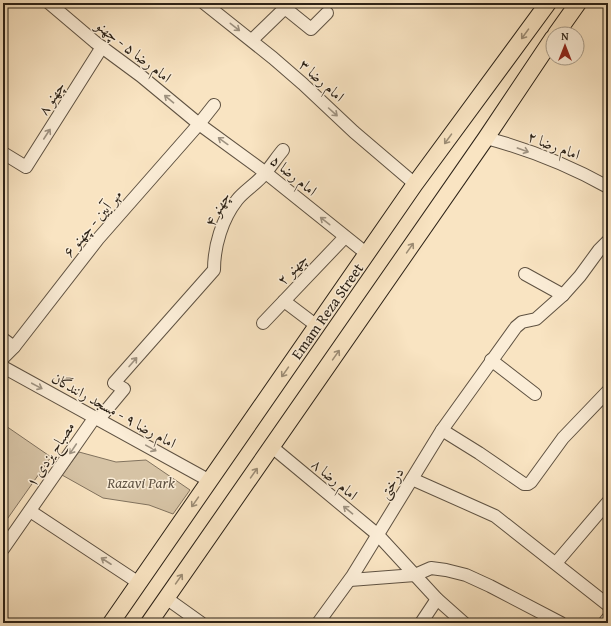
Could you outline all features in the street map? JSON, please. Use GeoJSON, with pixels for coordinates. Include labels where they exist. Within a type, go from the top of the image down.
{"type":"FeatureCollection","features":[{"type":"Feature","properties":{"kind":"main road","name":"Emam Reza Street"},"geometry":{"type":"LineString","coordinates":[[111,623],[415,184],[548,3]]}},
{"type":"Feature","properties":{"kind":"main road"},"geometry":{"type":"LineString","coordinates":[[561,26],[577,3]]}},
{"type":"Feature","properties":{"kind":"main road"},"geometry":{"type":"LineString","coordinates":[[149,623],[486,138],[545,50]]}},
{"type":"Feature","properties":{"kind":"street","name":"امام رضا ۵ - چهنو"},"geometry":{"type":"LineString","coordinates":[[49,3],[199,124]]}},
{"type":"Feature","properties":{"kind":"street","name":"امام رضا ۳"},"geometry":{"type":"LineString","coordinates":[[204,3],[252,40],[303,84],[354,132],[415,184]]}},
{"type":"Feature","properties":{"kind":"street"},"geometry":{"type":"LineString","coordinates":[[252,40],[285,8],[311,29],[327,13]]}},
{"type":"Feature","properties":{"kind":"street","name":"چهنو ۸"},"geometry":{"type":"LineString","coordinates":[[3,153],[26,167],[102,47]]}},
{"type":"Feature","properties":{"kind":"street","name":"مهر آیین - چهنو ۶"},"geometry":{"type":"LineString","coordinates":[[3,358],[14,347],[98,238],[214,105]]}},
{"type":"Feature","properties":{"kind":"street","name":"امام رضا ۵"},"geometry":{"type":"LineString","coordinates":[[199,124],[266,173],[367,254]]}},
{"type":"Feature","properties":{"kind":"street","name":"امام رضا ۲"},"geometry":{"type":"LineString","coordinates":[[486,138],[528,152],[582,173],[608,187]]}},
{"type":"Feature","properties":{"kind":"street","name":"چهنو ۴"},"geometry":{"type":"LineString","coordinates":[[214,270],[217,242],[225,220],[237,200],[266,173],[283,150]]}},
{"type":"Feature","properties":{"kind":"street","name":"چهنو ۲"},"geometry":{"type":"LineString","coordinates":[[263,323],[345,236]]}},
{"type":"Feature","properties":{"kind":"street","name":"درختی"},"geometry":{"type":"LineString","coordinates":[[318,623],[350,580],[442,430],[518,324],[536,319],[563,295],[580,276],[599,250],[608,242]]}},
{"type":"Feature","properties":{"kind":"street","name":"مصباح یزدی ۱"},"geometry":{"type":"LineString","coordinates":[[3,549],[97,418],[124,389],[114,383],[214,270]]}},
{"type":"Feature","properties":{"kind":"street"},"geometry":{"type":"LineString","coordinates":[[525,274],[563,295]]}},
{"type":"Feature","properties":{"kind":"street"},"geometry":{"type":"LineString","coordinates":[[284,301],[317,326]]}},
{"type":"Feature","properties":{"kind":"street"},"geometry":{"type":"LineString","coordinates":[[3,340],[14,347]]}},
{"type":"Feature","properties":{"kind":"street"},"geometry":{"type":"LineString","coordinates":[[491,360],[535,394]]}},
{"type":"Feature","properties":{"kind":"street","name":"امام رضا ۹ - مسجد رانندگان"},"geometry":{"type":"LineString","coordinates":[[3,367],[210,481]]}},
{"type":"Feature","properties":{"kind":"street"},"geometry":{"type":"LineString","coordinates":[[442,430],[524,484],[528,484],[532,482],[563,438],[608,391]]}},
{"type":"Feature","properties":{"kind":"street","name":"امام رضا ۸"},"geometry":{"type":"LineString","coordinates":[[272,447],[378,535],[437,599],[464,623]]}},
{"type":"Feature","properties":{"kind":"street"},"geometry":{"type":"LineString","coordinates":[[412,479],[495,516],[608,605]]}},
{"type":"Feature","properties":{"kind":"street"},"geometry":{"type":"LineString","coordinates":[[556,563],[608,502]]}},
{"type":"Feature","properties":{"kind":"street"},"geometry":{"type":"LineString","coordinates":[[30,511],[139,583]]}},
{"type":"Feature","properties":{"kind":"street"},"geometry":{"type":"LineString","coordinates":[[350,580],[415,575],[431,568],[446,570],[466,575],[490,586],[561,623]]}},
{"type":"Feature","properties":{"kind":"street"},"geometry":{"type":"LineString","coordinates":[[166,598],[201,623]]}},
{"type":"Feature","properties":{"kind":"street"},"geometry":{"type":"LineString","coordinates":[[421,623],[437,599]]}},
{"type":"Feature","properties":{"kind":"street"},"geometry":{"type":"LineString","coordinates":[[604,623],[608,618]]}},
{"type":"Feature","properties":{"kind":"green space"},"geometry":{"type":"Polygon","coordinates":[[[3,424],[51,457],[3,525],[3,424]]]}},
{"type":"Feature","properties":{"kind":"green space","name":"Razavi Park"},"geometry":{"type":"Polygon","coordinates":[[[79,452],[116,462],[146,460],[190,490],[173,514],[149,505],[103,498],[62,475],[79,452]]]}}]}
